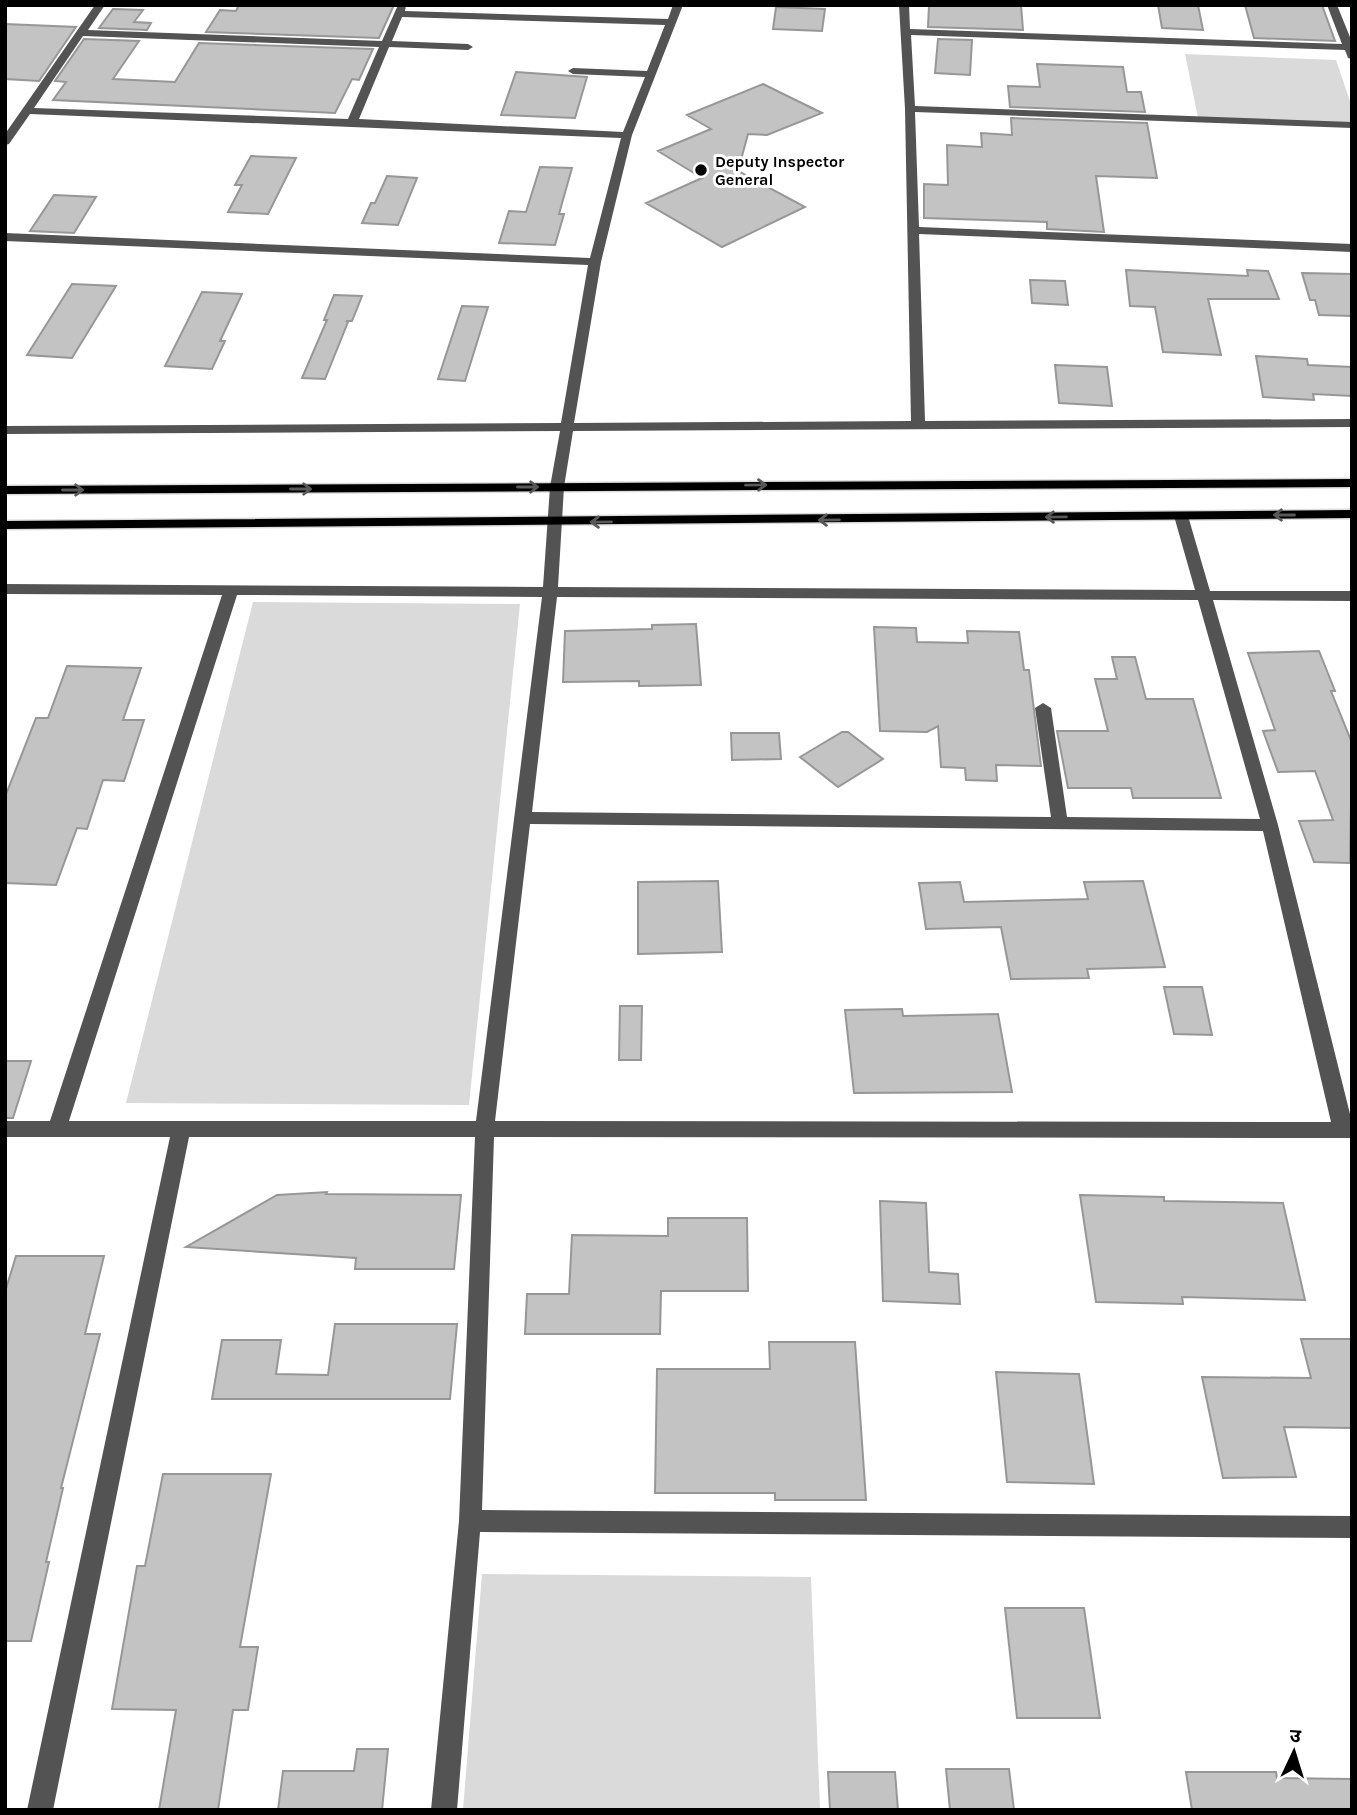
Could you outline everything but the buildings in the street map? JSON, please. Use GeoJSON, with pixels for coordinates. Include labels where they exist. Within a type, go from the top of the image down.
{"type":"FeatureCollection","features":[{"type":"Feature","properties":{"kind":"main road"},"geometry":{"type":"LineString","coordinates":[[5,490],[1352,483]]}},
{"type":"Feature","properties":{"kind":"main road"},"geometry":{"type":"LineString","coordinates":[[5,525],[556,523],[1352,514]]}},
{"type":"Feature","properties":{"kind":"street"},"geometry":{"type":"LineString","coordinates":[[5,142],[100,5]]}},
{"type":"Feature","properties":{"kind":"street"},"geometry":{"type":"LineString","coordinates":[[551,19],[554,5]]}},
{"type":"Feature","properties":{"kind":"street"},"geometry":{"type":"LineString","coordinates":[[444,1810],[470,1521],[485,1128],[550,591],[557,487],[596,262],[626,135],[678,5]]}},
{"type":"Feature","properties":{"kind":"street"},"geometry":{"type":"LineString","coordinates":[[904,5],[910,109],[918,425]]}},
{"type":"Feature","properties":{"kind":"street"},"geometry":{"type":"LineString","coordinates":[[907,32],[1350,52],[1332,5]]}},
{"type":"Feature","properties":{"kind":"street"},"geometry":{"type":"LineString","coordinates":[[352,122],[400,10],[551,19],[671,22]]}},
{"type":"Feature","properties":{"kind":"street"},"geometry":{"type":"LineString","coordinates":[[80,33],[468,47]]}},
{"type":"Feature","properties":{"kind":"street"},"geometry":{"type":"LineString","coordinates":[[573,71],[650,74]]}},
{"type":"Feature","properties":{"kind":"street"},"geometry":{"type":"LineString","coordinates":[[910,109],[1352,125]]}},
{"type":"Feature","properties":{"kind":"street"},"geometry":{"type":"LineString","coordinates":[[26,111],[626,135]]}},
{"type":"Feature","properties":{"kind":"street"},"geometry":{"type":"LineString","coordinates":[[912,230],[1352,248]]}},
{"type":"Feature","properties":{"kind":"street"},"geometry":{"type":"LineString","coordinates":[[5,237],[596,262]]}},
{"type":"Feature","properties":{"kind":"street"},"geometry":{"type":"LineString","coordinates":[[5,430],[1352,423]]}},
{"type":"Feature","properties":{"kind":"street"},"geometry":{"type":"LineString","coordinates":[[5,1129],[1347,1130],[1270,825],[1181,516]]}},
{"type":"Feature","properties":{"kind":"street"},"geometry":{"type":"LineString","coordinates":[[5,589],[1351,598]]}},
{"type":"Feature","properties":{"kind":"street"},"geometry":{"type":"LineString","coordinates":[[57,1129],[232,590]]}},
{"type":"Feature","properties":{"kind":"street"},"geometry":{"type":"LineString","coordinates":[[1043,708],[1060,823]]}},
{"type":"Feature","properties":{"kind":"street"},"geometry":{"type":"LineString","coordinates":[[524,818],[1270,825]]}},
{"type":"Feature","properties":{"kind":"street"},"geometry":{"type":"LineString","coordinates":[[40,1810],[181,1131]]}},
{"type":"Feature","properties":{"kind":"street"},"geometry":{"type":"LineString","coordinates":[[470,1521],[1352,1527]]}},
{"type":"Feature","properties":{"kind":"shaded area"},"geometry":{"type":"Polygon","coordinates":[[[1185,54],[1336,60],[1352,107],[1352,124],[1198,118],[1185,54]]]}},
{"type":"Feature","properties":{"kind":"shaded area"},"geometry":{"type":"Polygon","coordinates":[[[253,602],[520,604],[469,1105],[126,1103],[253,602]]]}},
{"type":"Feature","properties":{"kind":"shaded area"},"geometry":{"type":"Polygon","coordinates":[[[482,1574],[811,1577],[820,1810],[463,1810],[482,1574]]]}},
{"type":"Feature","properties":{"kind":"place","name":"Deputy Inspector General"},"geometry":{"type":"Point","coordinates":[701,170]}}]}
